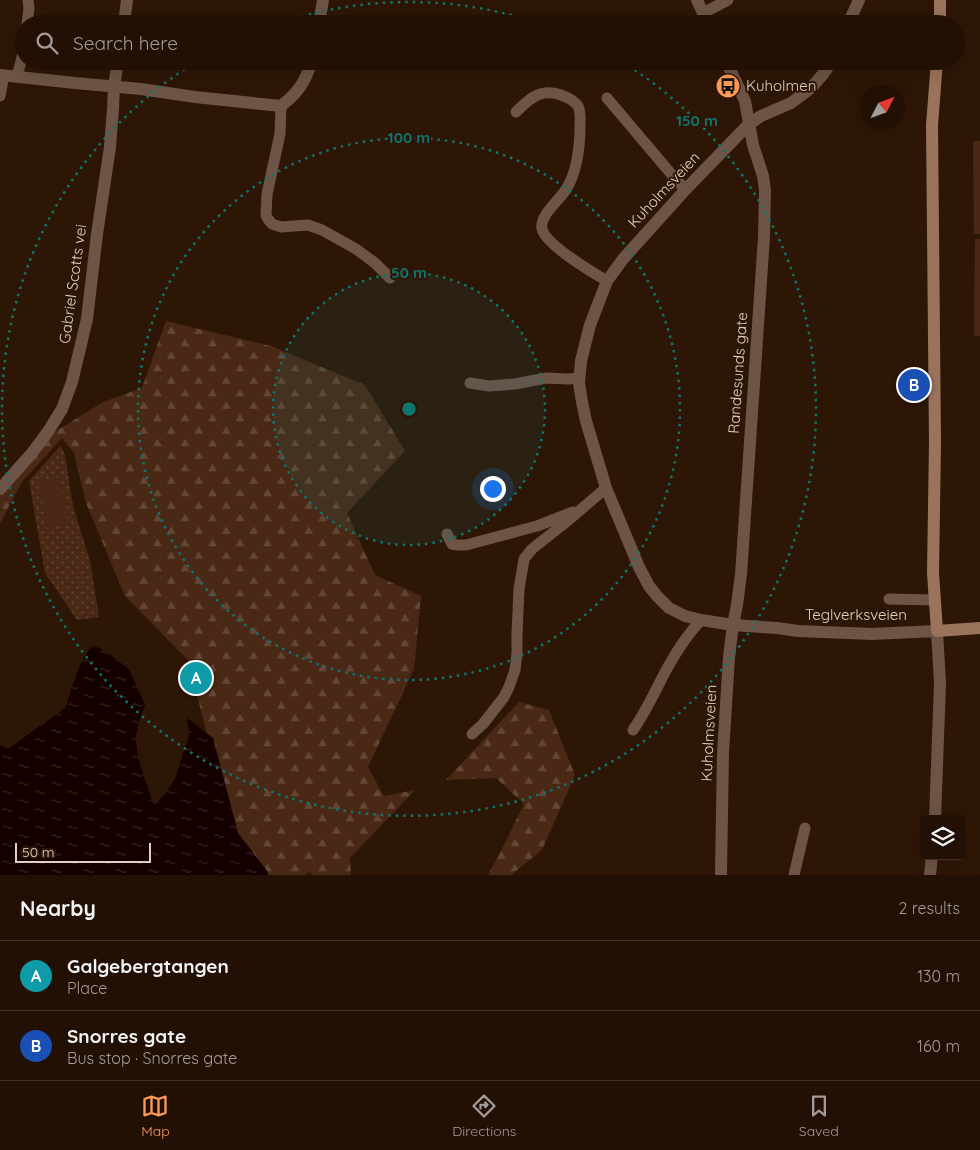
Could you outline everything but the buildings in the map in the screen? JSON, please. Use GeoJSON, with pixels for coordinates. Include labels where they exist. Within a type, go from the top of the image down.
{"type":"FeatureCollection","features":[{"type":"Feature","properties":{"kind":"street"},"geometry":{"type":"LineString","coordinates":[[125,15],[127,0]]}},
{"type":"Feature","properties":{"kind":"street"},"geometry":{"type":"LineString","coordinates":[[320,15],[323,0]]}},
{"type":"Feature","properties":{"kind":"street"},"geometry":{"type":"LineString","coordinates":[[697,0],[704,15]]}},
{"type":"Feature","properties":{"kind":"street"},"geometry":{"type":"LineString","coordinates":[[852,15],[858,0]]}},
{"type":"Feature","properties":{"kind":"street"},"geometry":{"type":"LineString","coordinates":[[940,0],[940,15]]}},
{"type":"Feature","properties":{"kind":"street","name":"Gabriel Scotts vei"},"geometry":{"type":"LineString","coordinates":[[0,489],[32,453],[49,430],[62,409],[72,382],[87,319],[110,147],[117,70]]}},
{"type":"Feature","properties":{"kind":"street"},"geometry":{"type":"LineString","coordinates":[[2,75],[141,88],[194,97],[281,106],[293,97],[306,80],[309,70]]}},
{"type":"Feature","properties":{"kind":"street"},"geometry":{"type":"LineString","coordinates":[[730,70],[745,101],[748,125]]}},
{"type":"Feature","properties":{"kind":"street","name":"Kuholmsveien"},"geometry":{"type":"LineString","coordinates":[[721,875],[723,753],[729,656],[733,625],[685,616],[669,608],[648,586],[606,488],[582,402],[580,361],[590,325],[607,280],[623,259],[686,189],[748,125],[761,116],[791,103],[811,88],[826,70]]}},
{"type":"Feature","properties":{"kind":"street"},"geometry":{"type":"LineString","coordinates":[[934,815],[940,683],[933,573],[935,443],[932,125],[936,70]]}},
{"type":"Feature","properties":{"kind":"street","name":"Randesunds gate"},"geometry":{"type":"LineString","coordinates":[[733,625],[741,574],[764,236],[765,190],[748,125]]}},
{"type":"Feature","properties":{"kind":"street","name":"Teglverksveien"},"geometry":{"type":"LineString","coordinates":[[733,625],[847,634],[980,628]]}},
{"type":"Feature","properties":{"kind":"street"},"geometry":{"type":"LineString","coordinates":[[930,875],[932,860]]}},
{"type":"Feature","properties":{"kind":"lane"},"geometry":{"type":"LineString","coordinates":[[28,0],[28,15]]}},
{"type":"Feature","properties":{"kind":"lane"},"geometry":{"type":"LineString","coordinates":[[710,15],[728,0]]}},
{"type":"Feature","properties":{"kind":"lane"},"geometry":{"type":"LineString","coordinates":[[17,77],[19,70]]}},
{"type":"Feature","properties":{"kind":"lane"},"geometry":{"type":"LineString","coordinates":[[0,96],[2,75]]}},
{"type":"Feature","properties":{"kind":"lane"},"geometry":{"type":"LineString","coordinates":[[516,112],[536,95],[545,93],[564,96],[578,106],[580,134],[574,174],[564,193],[544,218],[542,229],[548,239],[568,256],[607,280]]}},
{"type":"Feature","properties":{"kind":"lane"},"geometry":{"type":"LineString","coordinates":[[607,98],[686,189]]}},
{"type":"Feature","properties":{"kind":"lane"},"geometry":{"type":"LineString","coordinates":[[281,106],[280,134],[267,194],[266,215],[268,219],[272,224],[281,226],[308,225],[322,230],[356,249],[375,263],[390,278]]}},
{"type":"Feature","properties":{"kind":"lane"},"geometry":{"type":"LineString","coordinates":[[470,383],[489,386],[515,384],[546,378],[580,378]]}},
{"type":"Feature","properties":{"kind":"lane"},"geometry":{"type":"LineString","coordinates":[[472,734],[483,724],[504,697],[515,670],[518,653],[519,589],[524,559],[532,548],[606,488]]}},
{"type":"Feature","properties":{"kind":"lane"},"geometry":{"type":"LineString","coordinates":[[447,534],[452,544],[466,545],[537,526],[582,509]]}},
{"type":"Feature","properties":{"kind":"lane"},"geometry":{"type":"LineString","coordinates":[[889,599],[935,600]]}},
{"type":"Feature","properties":{"kind":"lane"},"geometry":{"type":"LineString","coordinates":[[633,730],[640,721],[669,664],[688,634],[701,620]]}},
{"type":"Feature","properties":{"kind":"lane"},"geometry":{"type":"LineString","coordinates":[[794,875],[805,828]]}},
{"type":"Feature","properties":{"kind":"green space"},"geometry":{"type":"Polygon","coordinates":[[[973,141],[980,141],[980,234],[974,234],[973,141]]]}},
{"type":"Feature","properties":{"kind":"green space"},"geometry":{"type":"Polygon","coordinates":[[[975,239],[980,239],[980,336],[974,336],[975,239]]]}},
{"type":"Feature","properties":{"kind":"green space"},"geometry":{"type":"Polygon","coordinates":[[[166,321],[271,346],[365,385],[405,451],[347,513],[375,575],[421,596],[414,669],[368,767],[384,796],[415,790],[350,858],[351,875],[313,875],[310,872],[305,875],[268,875],[267,871],[238,833],[213,738],[207,734],[188,660],[125,596],[86,503],[74,453],[62,438],[21,483],[0,524],[0,485],[56,431],[103,402],[142,388],[166,321]]]}},
{"type":"Feature","properties":{"kind":"green space"},"geometry":{"type":"Polygon","coordinates":[[[61,445],[65,456],[73,506],[90,561],[99,617],[77,620],[45,573],[29,481],[61,445]]]}},
{"type":"Feature","properties":{"kind":"green space"},"geometry":{"type":"Polygon","coordinates":[[[60,477],[69,524],[47,528],[39,481],[60,477]]]}},
{"type":"Feature","properties":{"kind":"green space"},"geometry":{"type":"Polygon","coordinates":[[[519,702],[549,710],[575,775],[542,850],[511,875],[488,875],[524,804],[496,778],[446,780],[519,702]]]}},
{"type":"Feature","properties":{"kind":"water"},"geometry":{"type":"Polygon","coordinates":[[[95,646],[129,669],[145,705],[136,740],[140,765],[154,805],[165,794],[175,779],[189,735],[187,718],[213,738],[238,833],[267,871],[268,875],[0,875],[0,745],[8,749],[65,708],[79,667],[89,649],[95,646]]]}},
{"type":"Feature","properties":{"kind":"place","name":"Kuholmen"},"geometry":{"type":"Point","coordinates":[728,86]}},
{"type":"Feature","properties":{"kind":"place","name":"Snorres gate"},"geometry":{"type":"Point","coordinates":[914,385]}},
{"type":"Feature","properties":{"kind":"place","name":"Galgebergtangen"},"geometry":{"type":"Point","coordinates":[196,678]}}]}
